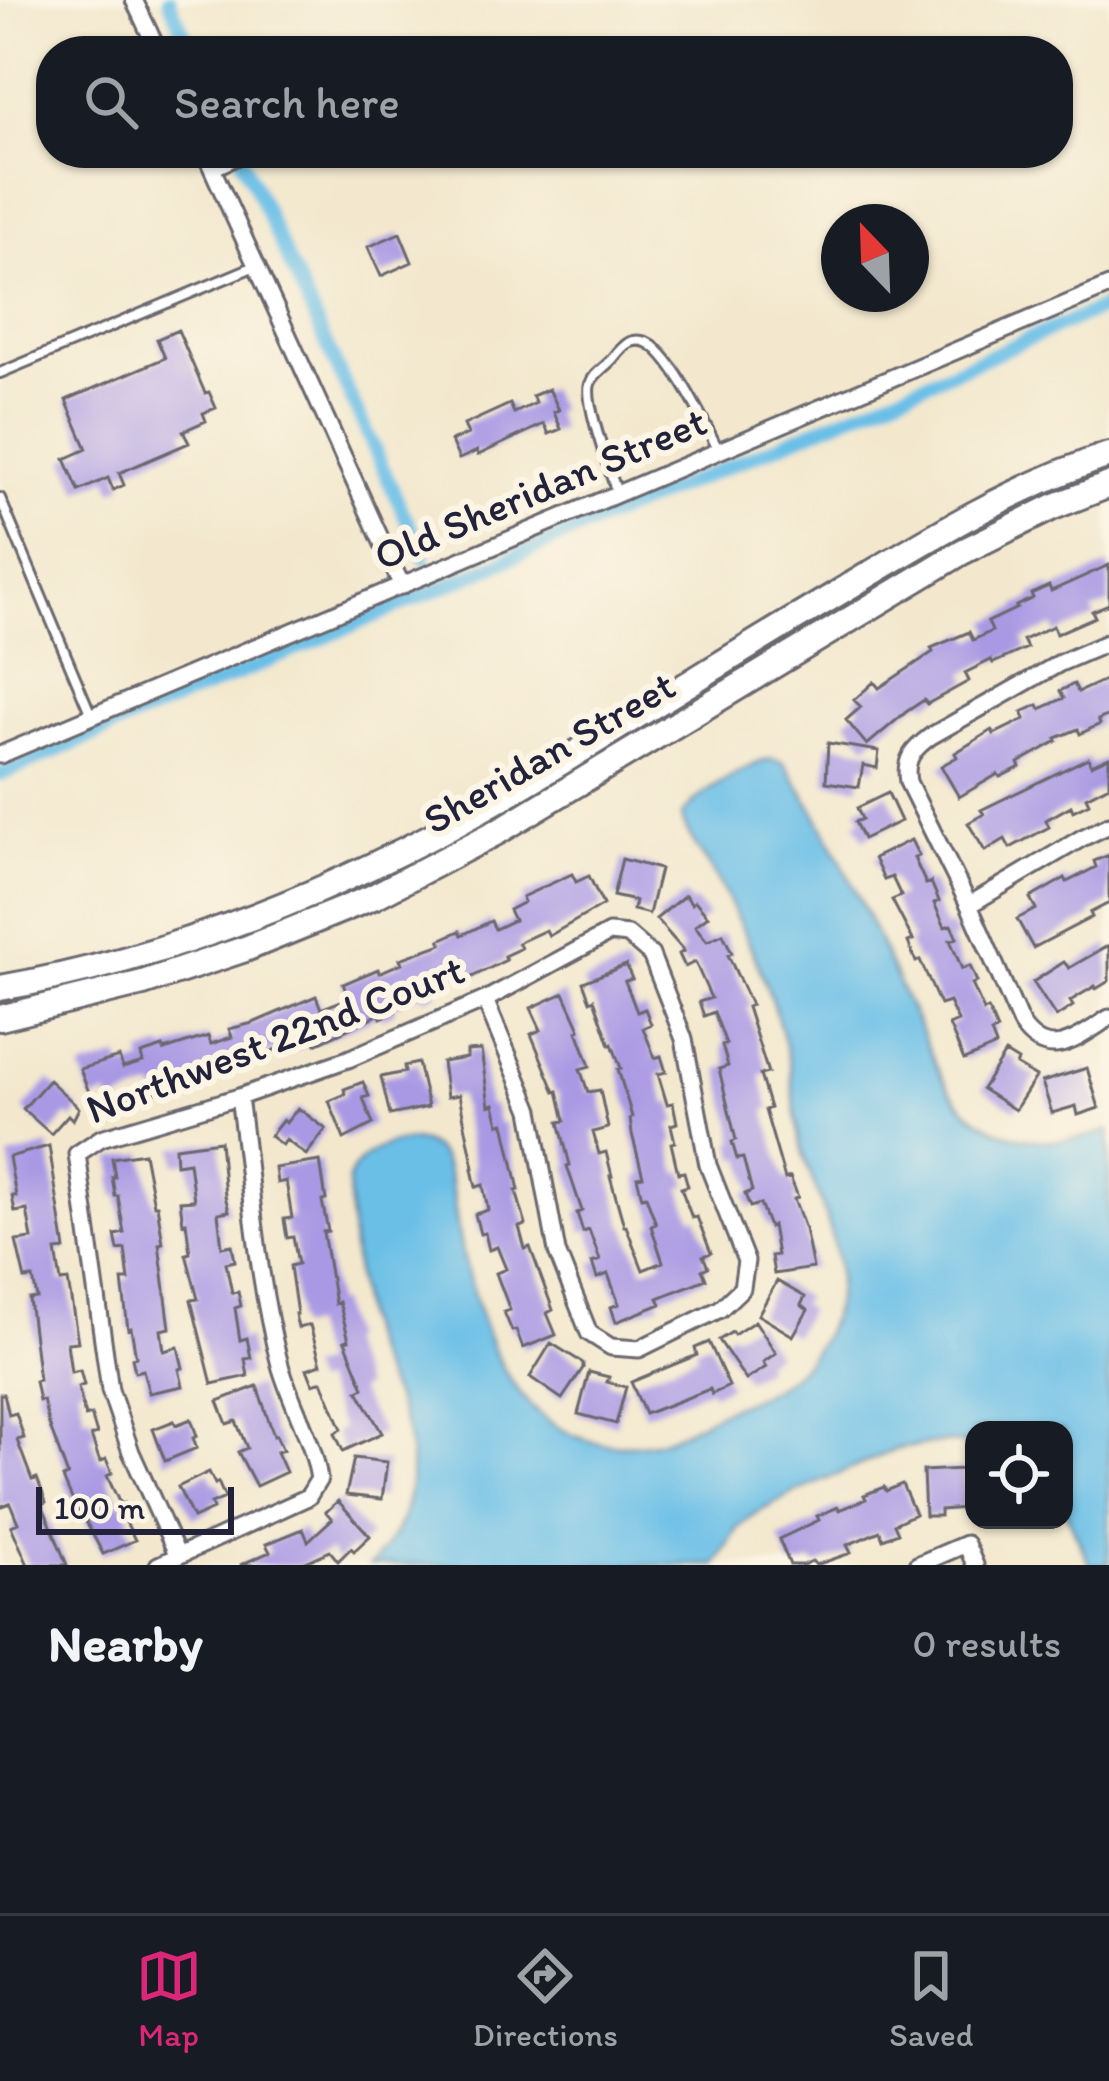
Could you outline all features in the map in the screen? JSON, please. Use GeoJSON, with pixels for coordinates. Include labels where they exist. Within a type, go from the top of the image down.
{"type":"FeatureCollection","features":[{"type":"Feature","properties":{"kind":"main road","name":"Sheridan Street"},"geometry":{"type":"LineString","coordinates":[[0,988],[134,956],[236,922],[365,869],[490,804],[956,524],[1109,455]]}},
{"type":"Feature","properties":{"kind":"main road","name":"Sheridan Street"},"geometry":{"type":"LineString","coordinates":[[0,1018],[143,983],[245,950],[373,897],[499,831],[962,552],[1109,485]]}},
{"type":"Feature","properties":{"kind":"street"},"geometry":{"type":"LineString","coordinates":[[134,0],[151,36]]}},
{"type":"Feature","properties":{"kind":"street"},"geometry":{"type":"LineString","coordinates":[[211,168],[402,586]]}},
{"type":"Feature","properties":{"kind":"street","name":"Old Sheridan Street"},"geometry":{"type":"LineString","coordinates":[[0,755],[1109,286]]}},
{"type":"Feature","properties":{"kind":"street"},"geometry":{"type":"LineString","coordinates":[[1109,642],[1060,663],[931,736],[912,750],[905,767],[1031,1039],[1046,1046],[1072,1042],[1109,1018]]}},
{"type":"Feature","properties":{"kind":"street"},"geometry":{"type":"LineString","coordinates":[[969,905],[1109,825]]}},
{"type":"Feature","properties":{"kind":"street","name":"Northwest 22nd Court"},"geometry":{"type":"LineString","coordinates":[[178,1554],[130,1452],[110,1390],[77,1154],[101,1138],[348,1059],[485,1000],[609,933],[628,935],[650,955],[684,1039],[708,1165],[746,1262],[742,1288],[720,1309],[639,1349],[611,1347],[590,1333],[557,1252],[531,1110],[485,1000]]}},
{"type":"Feature","properties":{"kind":"street"},"geometry":{"type":"LineString","coordinates":[[158,1565],[308,1497],[319,1479],[280,1366],[239,1097]]}},
{"type":"Feature","properties":{"kind":"street"},"geometry":{"type":"LineString","coordinates":[[917,1565],[966,1544],[975,1565]]}},
{"type":"Feature","properties":{"kind":"lane"},"geometry":{"type":"LineString","coordinates":[[0,373],[256,266]]}},
{"type":"Feature","properties":{"kind":"lane"},"geometry":{"type":"LineString","coordinates":[[618,494],[588,388],[591,379],[630,341],[646,342],[661,356],[720,451]]}},
{"type":"Feature","properties":{"kind":"lane"},"geometry":{"type":"LineString","coordinates":[[0,498],[92,717]]}},
{"type":"Feature","properties":{"kind":"water"},"geometry":{"type":"Polygon","coordinates":[[[771,759],[788,768],[824,828],[937,1067],[959,1102],[984,1123],[1018,1137],[1055,1141],[1109,1130],[1109,1565],[1090,1565],[1073,1528],[1073,1421],[965,1421],[965,1445],[947,1442],[897,1449],[753,1515],[738,1528],[716,1565],[370,1565],[396,1531],[411,1473],[400,1412],[367,1336],[354,1259],[348,1181],[363,1159],[376,1150],[420,1142],[442,1158],[461,1247],[488,1335],[517,1389],[561,1429],[608,1444],[662,1440],[778,1385],[804,1364],[823,1336],[835,1304],[837,1263],[799,1139],[782,1034],[746,937],[682,817],[697,800],[771,759]]]}},
{"type":"Feature","properties":{"kind":"building"},"geometry":{"type":"Polygon","coordinates":[[[400,233],[412,262],[381,276],[368,247],[400,233]]]}},
{"type":"Feature","properties":{"kind":"building"},"geometry":{"type":"Polygon","coordinates":[[[178,330],[216,408],[203,413],[206,421],[183,431],[189,443],[119,473],[124,485],[113,490],[108,478],[79,491],[65,459],[87,449],[66,400],[165,358],[157,339],[178,330]]]}},
{"type":"Feature","properties":{"kind":"building"},"geometry":{"type":"Polygon","coordinates":[[[549,389],[561,429],[549,434],[544,424],[459,459],[451,441],[468,434],[464,425],[510,404],[514,413],[536,403],[532,396],[549,389]]]}},
{"type":"Feature","properties":{"kind":"building"},"geometry":{"type":"Polygon","coordinates":[[[1109,565],[1109,604],[1092,611],[1095,617],[1056,634],[1053,626],[1023,640],[1027,648],[965,673],[969,681],[927,704],[924,700],[867,745],[846,720],[861,707],[854,700],[874,682],[879,688],[933,652],[931,648],[969,632],[973,640],[992,631],[988,622],[1033,598],[1031,594],[1049,586],[1051,591],[1109,565]]]}},
{"type":"Feature","properties":{"kind":"building"},"geometry":{"type":"Polygon","coordinates":[[[1109,678],[1109,715],[1098,720],[1100,724],[1056,738],[1018,763],[1020,767],[959,797],[941,766],[957,757],[955,753],[992,730],[994,734],[1025,719],[1022,712],[1064,698],[1060,691],[1074,684],[1078,692],[1109,678]]]}},
{"type":"Feature","properties":{"kind":"building"},"geometry":{"type":"Polygon","coordinates":[[[828,743],[879,751],[877,768],[863,765],[859,787],[826,782],[828,743]]]}},
{"type":"Feature","properties":{"kind":"building"},"geometry":{"type":"Polygon","coordinates":[[[1109,757],[1109,785],[1086,797],[1089,803],[1073,811],[1071,806],[1046,820],[1049,827],[1010,848],[1005,839],[985,851],[968,823],[984,814],[981,810],[1088,758],[1091,765],[1109,757]]]}},
{"type":"Feature","properties":{"kind":"building"},"geometry":{"type":"Polygon","coordinates":[[[888,793],[901,821],[863,839],[855,822],[862,819],[857,808],[888,793]]]}},
{"type":"Feature","properties":{"kind":"building"},"geometry":{"type":"Polygon","coordinates":[[[911,840],[919,856],[914,858],[939,901],[934,903],[945,927],[951,925],[957,938],[950,940],[962,969],[970,966],[977,982],[972,984],[997,1030],[991,1033],[996,1046],[964,1060],[949,1025],[958,1021],[949,1002],[940,1005],[920,960],[916,962],[908,942],[913,940],[892,900],[901,896],[892,877],[884,880],[874,858],[911,840]]]}},
{"type":"Feature","properties":{"kind":"building"},"geometry":{"type":"Polygon","coordinates":[[[1109,855],[1109,903],[1033,948],[1017,919],[1036,909],[1030,898],[1096,867],[1094,861],[1109,855]]]}},
{"type":"Feature","properties":{"kind":"building"},"geometry":{"type":"Polygon","coordinates":[[[622,859],[660,869],[649,914],[633,910],[635,901],[613,896],[622,859]]]}},
{"type":"Feature","properties":{"kind":"building"},"geometry":{"type":"Polygon","coordinates":[[[572,874],[576,882],[589,876],[603,905],[549,936],[546,930],[518,943],[521,948],[504,956],[506,960],[466,980],[463,972],[435,985],[438,993],[425,999],[422,993],[393,1006],[395,1012],[381,1018],[380,1014],[316,1044],[295,1049],[292,1043],[262,1055],[264,1061],[248,1066],[246,1060],[110,1104],[107,1095],[92,1100],[80,1069],[119,1057],[123,1068],[143,1062],[141,1054],[208,1036],[211,1044],[232,1037],[229,1029],[316,996],[321,1009],[349,998],[343,984],[402,963],[400,959],[442,944],[440,940],[460,931],[462,935],[491,921],[495,929],[514,920],[509,910],[524,902],[522,897],[572,874]]]}},
{"type":"Feature","properties":{"kind":"building"},"geometry":{"type":"Polygon","coordinates":[[[685,895],[708,916],[695,926],[707,941],[723,934],[751,1005],[747,1007],[768,1073],[760,1075],[770,1108],[765,1110],[785,1179],[790,1177],[798,1197],[794,1199],[813,1268],[774,1274],[771,1256],[777,1255],[772,1225],[769,1227],[760,1204],[750,1207],[745,1194],[752,1191],[743,1158],[737,1159],[732,1142],[736,1140],[719,1069],[728,1066],[722,1045],[726,1044],[714,1012],[704,1016],[699,1002],[711,998],[695,962],[685,967],[679,954],[684,951],[656,919],[685,895]]]}},
{"type":"Feature","properties":{"kind":"building"},"geometry":{"type":"Polygon","coordinates":[[[1109,945],[1109,981],[1070,1001],[1073,1006],[1056,1017],[1033,982],[1064,962],[1069,968],[1109,945]]]}},
{"type":"Feature","properties":{"kind":"building"},"geometry":{"type":"Polygon","coordinates":[[[626,965],[632,979],[625,981],[637,1012],[645,1009],[651,1024],[643,1028],[666,1072],[658,1074],[667,1104],[673,1103],[677,1123],[671,1125],[675,1142],[671,1143],[678,1173],[684,1172],[688,1186],[681,1188],[711,1253],[703,1256],[706,1279],[616,1322],[611,1307],[619,1304],[608,1274],[597,1278],[592,1263],[600,1260],[577,1213],[582,1211],[559,1122],[565,1121],[558,1091],[531,1034],[541,1030],[531,1008],[564,993],[590,1066],[580,1069],[588,1092],[600,1090],[608,1128],[593,1132],[599,1154],[606,1152],[624,1226],[643,1270],[663,1262],[651,1226],[656,1224],[637,1177],[643,1176],[621,1068],[583,982],[626,965]]]}},
{"type":"Feature","properties":{"kind":"building"},"geometry":{"type":"Polygon","coordinates":[[[481,1050],[489,1106],[494,1104],[499,1124],[504,1123],[519,1190],[526,1225],[519,1227],[525,1249],[530,1247],[553,1310],[547,1313],[556,1335],[523,1348],[504,1312],[510,1310],[496,1273],[506,1269],[497,1247],[489,1250],[485,1233],[480,1234],[475,1214],[488,1210],[483,1185],[476,1187],[459,1095],[447,1097],[442,1062],[481,1050]]]}},
{"type":"Feature","properties":{"kind":"building"},"geometry":{"type":"Polygon","coordinates":[[[1005,1053],[1036,1077],[1015,1110],[982,1089],[1005,1053]]]}},
{"type":"Feature","properties":{"kind":"building"},"geometry":{"type":"Polygon","coordinates":[[[418,1063],[428,1107],[390,1115],[381,1077],[405,1072],[404,1066],[418,1063]]]}},
{"type":"Feature","properties":{"kind":"building"},"geometry":{"type":"Polygon","coordinates":[[[1087,1068],[1099,1108],[1078,1115],[1076,1106],[1052,1113],[1042,1082],[1087,1068]]]}},
{"type":"Feature","properties":{"kind":"building"},"geometry":{"type":"Polygon","coordinates":[[[49,1080],[79,1108],[73,1120],[68,1115],[51,1134],[23,1109],[49,1080]]]}},
{"type":"Feature","properties":{"kind":"building"},"geometry":{"type":"Polygon","coordinates":[[[363,1082],[369,1096],[363,1098],[373,1124],[344,1139],[329,1101],[363,1082]]]}},
{"type":"Feature","properties":{"kind":"building"},"geometry":{"type":"Polygon","coordinates":[[[298,1108],[326,1129],[306,1155],[286,1140],[282,1145],[270,1136],[298,1108]]]}},
{"type":"Feature","properties":{"kind":"building"},"geometry":{"type":"Polygon","coordinates":[[[220,1141],[229,1211],[218,1213],[222,1247],[232,1245],[235,1261],[226,1263],[232,1293],[238,1292],[241,1306],[235,1308],[240,1340],[247,1338],[251,1358],[245,1359],[248,1376],[212,1384],[191,1300],[198,1299],[186,1254],[190,1253],[180,1201],[194,1200],[189,1162],[176,1164],[175,1147],[220,1141]]]}},
{"type":"Feature","properties":{"kind":"building"},"geometry":{"type":"Polygon","coordinates":[[[49,1146],[65,1250],[56,1251],[61,1282],[68,1281],[78,1342],[67,1343],[71,1372],[80,1370],[84,1385],[78,1387],[85,1417],[91,1415],[97,1434],[91,1436],[100,1462],[106,1459],[112,1473],[107,1476],[120,1504],[124,1503],[135,1540],[103,1554],[63,1478],[68,1476],[43,1400],[39,1401],[29,1299],[37,1298],[33,1278],[25,1279],[16,1241],[32,1239],[27,1210],[15,1212],[9,1157],[49,1146]]]}},
{"type":"Feature","properties":{"kind":"building"},"geometry":{"type":"Polygon","coordinates":[[[144,1153],[163,1243],[159,1244],[170,1328],[161,1330],[164,1351],[178,1347],[183,1368],[179,1369],[183,1386],[149,1393],[143,1370],[135,1372],[132,1358],[136,1357],[122,1280],[129,1280],[125,1249],[118,1250],[115,1235],[124,1233],[112,1177],[112,1158],[144,1153]]]}},
{"type":"Feature","properties":{"kind":"building"},"geometry":{"type":"Polygon","coordinates":[[[320,1161],[328,1231],[323,1232],[335,1304],[339,1302],[349,1340],[345,1341],[364,1388],[358,1391],[382,1433],[343,1451],[335,1433],[342,1429],[322,1381],[313,1384],[307,1369],[321,1364],[310,1325],[298,1328],[290,1266],[298,1264],[284,1219],[292,1218],[286,1181],[277,1183],[275,1168],[320,1161]]]}},
{"type":"Feature","properties":{"kind":"building"},"geometry":{"type":"Polygon","coordinates":[[[777,1281],[805,1297],[801,1305],[808,1310],[793,1336],[758,1315],[777,1281]]]}},
{"type":"Feature","properties":{"kind":"building"},"geometry":{"type":"Polygon","coordinates":[[[755,1321],[776,1353],[763,1362],[766,1367],[746,1380],[719,1340],[755,1321]]]}},
{"type":"Feature","properties":{"kind":"building"},"geometry":{"type":"Polygon","coordinates":[[[709,1342],[729,1386],[645,1414],[631,1382],[697,1355],[695,1348],[709,1342]]]}},
{"type":"Feature","properties":{"kind":"building"},"geometry":{"type":"Polygon","coordinates":[[[551,1343],[583,1363],[562,1399],[530,1377],[551,1343]]]}},
{"type":"Feature","properties":{"kind":"building"},"geometry":{"type":"Polygon","coordinates":[[[589,1372],[626,1387],[616,1424],[578,1414],[589,1372]]]}},
{"type":"Feature","properties":{"kind":"building"},"geometry":{"type":"Polygon","coordinates":[[[257,1386],[283,1450],[277,1452],[286,1472],[256,1486],[238,1452],[247,1448],[236,1421],[227,1424],[218,1401],[257,1386]]]}},
{"type":"Feature","properties":{"kind":"building"},"geometry":{"type":"Polygon","coordinates":[[[0,1394],[4,1394],[9,1415],[16,1413],[24,1438],[17,1440],[32,1480],[37,1478],[46,1502],[42,1504],[67,1565],[28,1565],[11,1526],[18,1523],[10,1503],[0,1507],[0,1394]]]}},
{"type":"Feature","properties":{"kind":"building"},"geometry":{"type":"Polygon","coordinates":[[[191,1419],[197,1448],[165,1461],[153,1429],[191,1419]]]}},
{"type":"Feature","properties":{"kind":"building"},"geometry":{"type":"Polygon","coordinates":[[[354,1458],[387,1462],[382,1499],[346,1495],[354,1458]]]}},
{"type":"Feature","properties":{"kind":"building"},"geometry":{"type":"Polygon","coordinates":[[[963,1469],[965,1508],[925,1516],[923,1471],[963,1469]]]}},
{"type":"Feature","properties":{"kind":"building"},"geometry":{"type":"Polygon","coordinates":[[[209,1472],[225,1498],[193,1518],[178,1487],[209,1472]]]}},
{"type":"Feature","properties":{"kind":"building"},"geometry":{"type":"Polygon","coordinates":[[[902,1484],[915,1514],[894,1524],[898,1533],[883,1539],[880,1531],[847,1545],[851,1553],[816,1565],[812,1561],[790,1565],[779,1539],[819,1520],[817,1516],[902,1484]]]}},
{"type":"Feature","properties":{"kind":"building"},"geometry":{"type":"Polygon","coordinates":[[[338,1501],[370,1536],[354,1551],[351,1548],[338,1561],[330,1551],[299,1565],[240,1565],[270,1552],[266,1544],[303,1529],[308,1541],[332,1519],[326,1512],[338,1501]]]}},
{"type":"Feature","properties":{"kind":"waterway"},"geometry":{"type":"LineString","coordinates":[[169,0],[185,36]]}},
{"type":"Feature","properties":{"kind":"waterway"},"geometry":{"type":"LineString","coordinates":[[246,168],[424,558]]}},
{"type":"Feature","properties":{"kind":"waterway"},"geometry":{"type":"LineString","coordinates":[[0,775],[1109,305]]}}]}
